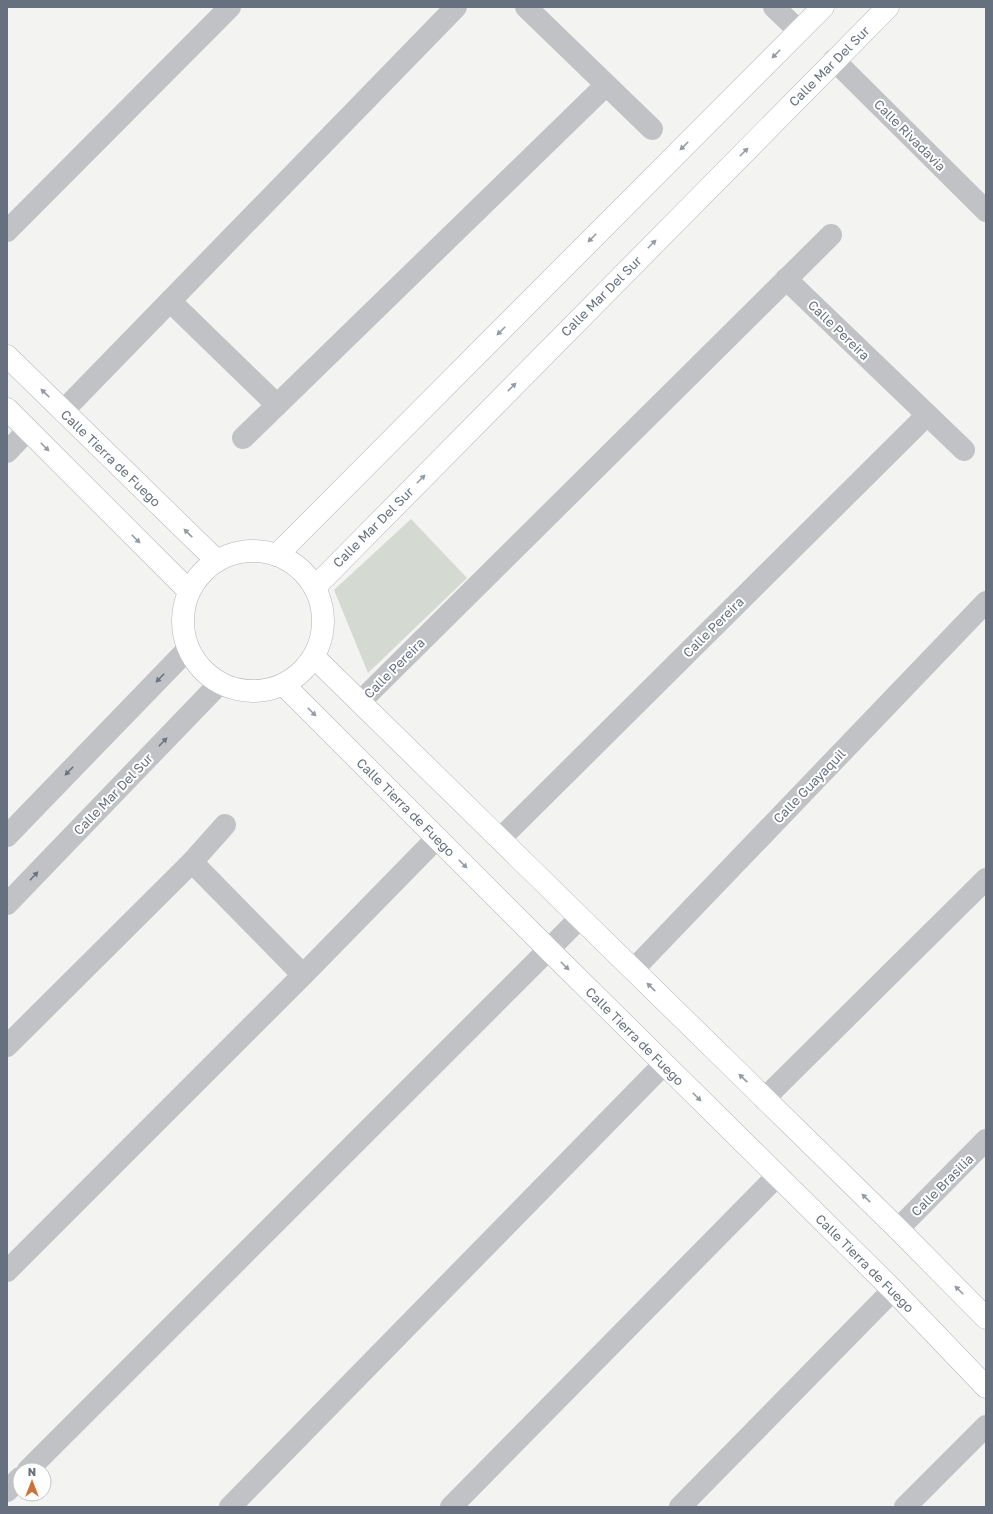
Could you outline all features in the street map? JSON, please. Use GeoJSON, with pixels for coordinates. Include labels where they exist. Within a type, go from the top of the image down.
{"type":"FeatureCollection","features":[{"type":"Feature","properties":{"kind":"street"},"geometry":{"type":"LineString","coordinates":[[7,231],[230,7]]}},
{"type":"Feature","properties":{"kind":"street"},"geometry":{"type":"LineString","coordinates":[[63,411],[456,7]]}},
{"type":"Feature","properties":{"kind":"street"},"geometry":{"type":"LineString","coordinates":[[526,7],[652,129]]}},
{"type":"Feature","properties":{"kind":"street"},"geometry":{"type":"LineString","coordinates":[[774,7],[799,31]]}},
{"type":"Feature","properties":{"kind":"street"},"geometry":{"type":"LineString","coordinates":[[278,555],[823,7]]}},
{"type":"Feature","properties":{"kind":"street","name":"Calle Mar Del Sur"},"geometry":{"type":"LineString","coordinates":[[315,587],[888,7]]}},
{"type":"Feature","properties":{"kind":"street","name":"Calle Rivadavia"},"geometry":{"type":"LineString","coordinates":[[834,60],[986,211]]}},
{"type":"Feature","properties":{"kind":"street"},"geometry":{"type":"LineString","coordinates":[[243,438],[606,85]]}},
{"type":"Feature","properties":{"kind":"street","name":"Calle Pereira"},"geometry":{"type":"LineString","coordinates":[[360,702],[831,235]]}},
{"type":"Feature","properties":{"kind":"street","name":"Calle Pereira"},"geometry":{"type":"LineString","coordinates":[[786,279],[964,450]]}},
{"type":"Feature","properties":{"kind":"street"},"geometry":{"type":"LineString","coordinates":[[170,301],[277,405]]}},
{"type":"Feature","properties":{"kind":"street","name":"Calle Tierra de Fuego"},"geometry":{"type":"LineString","coordinates":[[7,356],[216,560]]}},
{"type":"Feature","properties":{"kind":"street"},"geometry":{"type":"LineString","coordinates":[[7,410],[188,590]]}},
{"type":"Feature","properties":{"kind":"street","name":"Calle Pereira"},"geometry":{"type":"LineString","coordinates":[[500,839],[927,414]]}},
{"type":"Feature","properties":{"kind":"street"},"geometry":{"type":"LineString","coordinates":[[7,452],[28,430]]}},
{"type":"Feature","properties":{"kind":"street"},"geometry":{"type":"LineString","coordinates":[[246,551],[278,555],[299,568],[315,587],[323,610],[322,635],[314,657],[301,674],[284,685],[252,692],[220,684],[200,670],[187,650],[181,620],[188,590],[216,560],[246,551]]}},
{"type":"Feature","properties":{"kind":"street","name":"Calle Guayaquil"},"geometry":{"type":"LineString","coordinates":[[633,970],[986,602]]}},
{"type":"Feature","properties":{"kind":"street"},"geometry":{"type":"LineString","coordinates":[[7,836],[187,650]]}},
{"type":"Feature","properties":{"kind":"street"},"geometry":{"type":"LineString","coordinates":[[314,657],[898,1229],[986,1318]]}},
{"type":"Feature","properties":{"kind":"street","name":"Calle Mar Del Sur"},"geometry":{"type":"LineString","coordinates":[[7,904],[220,684]]}},
{"type":"Feature","properties":{"kind":"street","name":"Calle Tierra de Fuego"},"geometry":{"type":"LineString","coordinates":[[284,685],[436,838],[894,1290],[986,1387]]}},
{"type":"Feature","properties":{"kind":"street"},"geometry":{"type":"LineString","coordinates":[[7,1046],[192,862],[225,825]]}},
{"type":"Feature","properties":{"kind":"street"},"geometry":{"type":"LineString","coordinates":[[7,1270],[303,974],[436,838]]}},
{"type":"Feature","properties":{"kind":"street"},"geometry":{"type":"LineString","coordinates":[[192,862],[303,974]]}},
{"type":"Feature","properties":{"kind":"street"},"geometry":{"type":"LineString","coordinates":[[764,1099],[986,879]]}},
{"type":"Feature","properties":{"kind":"street"},"geometry":{"type":"LineString","coordinates":[[36,1462],[550,951],[580,918]]}},
{"type":"Feature","properties":{"kind":"street"},"geometry":{"type":"LineString","coordinates":[[230,1507],[664,1064]]}},
{"type":"Feature","properties":{"kind":"street","name":"Calle Brasilia"},"geometry":{"type":"LineString","coordinates":[[898,1229],[986,1140]]}},
{"type":"Feature","properties":{"kind":"street"},"geometry":{"type":"LineString","coordinates":[[451,1507],[777,1176]]}},
{"type":"Feature","properties":{"kind":"street"},"geometry":{"type":"LineString","coordinates":[[680,1507],[894,1290]]}},
{"type":"Feature","properties":{"kind":"street"},"geometry":{"type":"LineString","coordinates":[[905,1507],[986,1426]]}},
{"type":"Feature","properties":{"kind":"shaded area"},"geometry":{"type":"Polygon","coordinates":[[[411,519],[467,578],[368,673],[334,590],[411,519]]]}}]}
